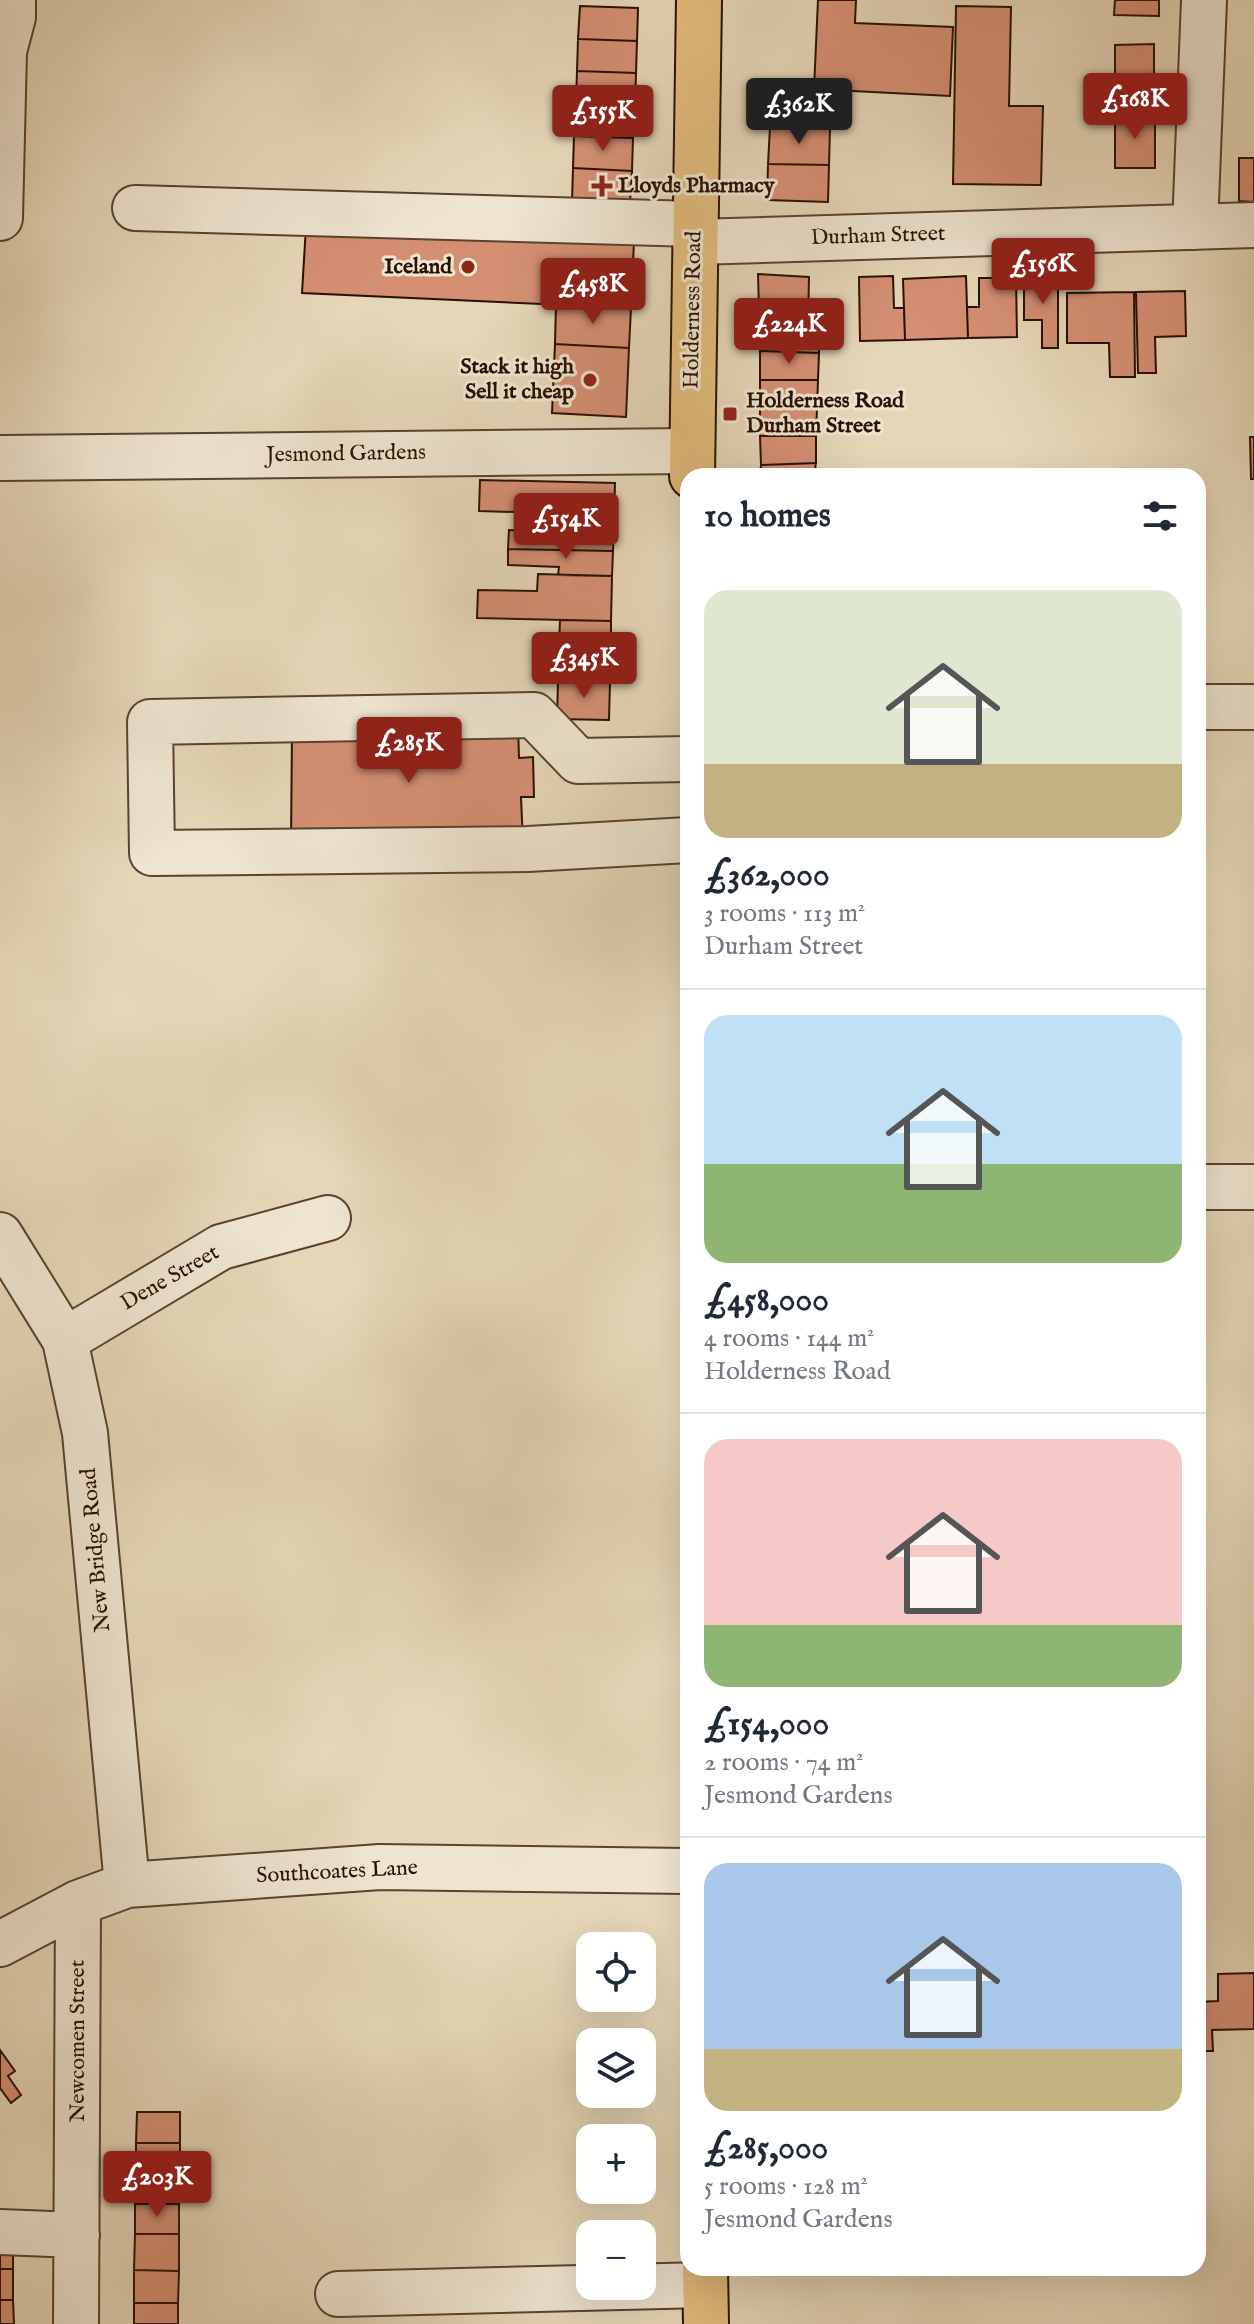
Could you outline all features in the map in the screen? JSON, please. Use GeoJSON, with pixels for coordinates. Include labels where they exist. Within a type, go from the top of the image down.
{"type":"FeatureCollection","features":[{"type":"Feature","properties":{"kind":"highway","name":"Holderness Road"},"geometry":{"type":"LineString","coordinates":[[692,463],[699,0]]}},
{"type":"Feature","properties":{"kind":"street"},"geometry":{"type":"LineString","coordinates":[[0,218],[4,51],[13,17],[13,0]]}},
{"type":"Feature","properties":{"kind":"street"},"geometry":{"type":"LineString","coordinates":[[1195,227],[1204,0]]}},
{"type":"Feature","properties":{"kind":"street","name":"Durham Street"},"geometry":{"type":"LineString","coordinates":[[135,208],[695,233],[1254,225]]}},
{"type":"Feature","properties":{"kind":"street","name":"Jesmond Gardens"},"geometry":{"type":"LineString","coordinates":[[0,458],[692,463]]}},
{"type":"Feature","properties":{"kind":"street"},"geometry":{"type":"LineString","coordinates":[[1206,707],[1254,707]]}},
{"type":"Feature","properties":{"kind":"street"},"geometry":{"type":"LineString","coordinates":[[680,759],[578,761],[534,715],[150,722],[152,853],[528,849],[680,840]]}},
{"type":"Feature","properties":{"kind":"street"},"geometry":{"type":"LineString","coordinates":[[1206,1187],[1254,1187]]}},
{"type":"Feature","properties":{"kind":"street","name":"Dene Street"},"geometry":{"type":"LineString","coordinates":[[65,1340],[221,1247],[328,1218]]}},
{"type":"Feature","properties":{"kind":"street","name":"New Bridge Road"},"geometry":{"type":"LineString","coordinates":[[0,1235],[65,1340],[85,1433],[127,1885]]}},
{"type":"Feature","properties":{"kind":"street","name":"Southcoates Lane"},"geometry":{"type":"LineString","coordinates":[[0,1944],[78,1903],[127,1885],[380,1867],[680,1871]]}},
{"type":"Feature","properties":{"kind":"street","name":"Newcomen Street"},"geometry":{"type":"LineString","coordinates":[[76,2324],[78,1903]]}},
{"type":"Feature","properties":{"kind":"street"},"geometry":{"type":"LineString","coordinates":[[0,2232],[77,2235]]}},
{"type":"Feature","properties":{"kind":"street"},"geometry":{"type":"LineString","coordinates":[[338,2294],[705,2292]]}},
{"type":"Feature","properties":{"kind":"building"},"geometry":{"type":"Polygon","coordinates":[[[818,0],[856,0],[855,23],[953,27],[950,96],[814,89],[818,0]]]}},
{"type":"Feature","properties":{"kind":"building"},"geometry":{"type":"Polygon","coordinates":[[[1115,0],[1159,0],[1159,16],[1114,15],[1115,0]]]}},
{"type":"Feature","properties":{"kind":"building"},"geometry":{"type":"Polygon","coordinates":[[[580,6],[638,8],[637,41],[578,39],[580,6]]]}},
{"type":"Feature","properties":{"kind":"building"},"geometry":{"type":"Polygon","coordinates":[[[956,6],[1011,7],[1009,106],[1043,106],[1041,185],[953,184],[956,6]]]}},
{"type":"Feature","properties":{"kind":"building"},"geometry":{"type":"Polygon","coordinates":[[[578,39],[637,41],[636,73],[577,71],[578,39]]]}},
{"type":"Feature","properties":{"kind":"building"},"geometry":{"type":"Polygon","coordinates":[[[1154,44],[1154,88],[1115,89],[1115,45],[1154,44]]]}},
{"type":"Feature","properties":{"kind":"building"},"geometry":{"type":"Polygon","coordinates":[[[577,71],[636,73],[635,106],[576,103],[577,71]]]}},
{"type":"Feature","properties":{"kind":"building"},"geometry":{"type":"Polygon","coordinates":[[[576,103],[635,106],[633,138],[574,136],[576,103]]]}},
{"type":"Feature","properties":{"kind":"building"},"geometry":{"type":"Polygon","coordinates":[[[1155,114],[1155,168],[1115,168],[1115,115],[1155,114]]]}},
{"type":"Feature","properties":{"kind":"building"},"geometry":{"type":"Polygon","coordinates":[[[770,127],[830,129],[829,165],[768,164],[770,127]]]}},
{"type":"Feature","properties":{"kind":"building"},"geometry":{"type":"Polygon","coordinates":[[[574,136],[633,138],[632,171],[573,168],[574,136]]]}},
{"type":"Feature","properties":{"kind":"building"},"geometry":{"type":"Polygon","coordinates":[[[1239,158],[1254,158],[1254,202],[1239,201],[1239,158]]]}},
{"type":"Feature","properties":{"kind":"building"},"geometry":{"type":"Polygon","coordinates":[[[768,164],[829,165],[828,202],[767,200],[768,164]]]}},
{"type":"Feature","properties":{"kind":"building","name":"Lloyds Pharmacy"},"geometry":{"type":"Polygon","coordinates":[[[573,168],[632,171],[630,203],[572,201],[573,168]]]}},
{"type":"Feature","properties":{"kind":"building","name":"Iceland"},"geometry":{"type":"Polygon","coordinates":[[[306,226],[634,241],[631,308],[302,293],[306,226]]]}},
{"type":"Feature","properties":{"kind":"building"},"geometry":{"type":"Polygon","coordinates":[[[758,274],[809,277],[808,323],[819,330],[819,353],[760,351],[758,274]]]}},
{"type":"Feature","properties":{"kind":"building"},"geometry":{"type":"Polygon","coordinates":[[[1024,275],[1058,275],[1058,348],[1042,348],[1042,320],[1024,320],[1024,275]]]}},
{"type":"Feature","properties":{"kind":"building"},"geometry":{"type":"Polygon","coordinates":[[[893,276],[894,308],[904,308],[905,340],[860,341],[859,277],[893,276]]]}},
{"type":"Feature","properties":{"kind":"building"},"geometry":{"type":"Polygon","coordinates":[[[966,276],[968,338],[905,340],[903,279],[966,276]]]}},
{"type":"Feature","properties":{"kind":"building"},"geometry":{"type":"Polygon","coordinates":[[[979,278],[1016,278],[1017,337],[968,338],[967,307],[979,307],[979,278]]]}},
{"type":"Feature","properties":{"kind":"building"},"geometry":{"type":"Polygon","coordinates":[[[1185,291],[1186,336],[1155,337],[1156,373],[1138,373],[1136,292],[1185,291]]]}},
{"type":"Feature","properties":{"kind":"building"},"geometry":{"type":"Polygon","coordinates":[[[1134,292],[1135,377],[1110,377],[1109,343],[1067,343],[1067,293],[1134,292]]]}},
{"type":"Feature","properties":{"kind":"building"},"geometry":{"type":"Polygon","coordinates":[[[556,304],[631,308],[629,348],[555,344],[556,304]]]}},
{"type":"Feature","properties":{"kind":"building","name":"Stack it high Sell it cheap"},"geometry":{"type":"Polygon","coordinates":[[[555,344],[629,348],[626,417],[552,413],[555,344]]]}},
{"type":"Feature","properties":{"kind":"building"},"geometry":{"type":"Polygon","coordinates":[[[760,351],[819,353],[818,380],[760,380],[760,351]]]}},
{"type":"Feature","properties":{"kind":"building"},"geometry":{"type":"Polygon","coordinates":[[[760,380],[818,380],[817,408],[760,408],[760,380]]]}},
{"type":"Feature","properties":{"kind":"building"},"geometry":{"type":"Polygon","coordinates":[[[760,408],[817,408],[816,436],[760,436],[760,408]]]}},
{"type":"Feature","properties":{"kind":"building"},"geometry":{"type":"Polygon","coordinates":[[[760,436],[816,436],[816,463],[761,465],[760,436]]]}},
{"type":"Feature","properties":{"kind":"building"},"geometry":{"type":"Polygon","coordinates":[[[1250,437],[1254,437],[1254,479],[1251,479],[1250,437]]]}},
{"type":"Feature","properties":{"kind":"building"},"geometry":{"type":"Polygon","coordinates":[[[816,463],[815,468],[761,468],[761,465],[816,463]]]}},
{"type":"Feature","properties":{"kind":"building"},"geometry":{"type":"Polygon","coordinates":[[[480,480],[615,483],[614,515],[479,511],[480,480]]]}},
{"type":"Feature","properties":{"kind":"building"},"geometry":{"type":"Polygon","coordinates":[[[561,513],[614,515],[613,551],[508,549],[509,530],[560,532],[561,513]]]}},
{"type":"Feature","properties":{"kind":"building"},"geometry":{"type":"Polygon","coordinates":[[[508,549],[613,551],[612,576],[558,575],[559,567],[508,565],[508,549]]]}},
{"type":"Feature","properties":{"kind":"building"},"geometry":{"type":"Polygon","coordinates":[[[538,574],[612,576],[611,621],[477,618],[478,590],[537,591],[538,574]]]}},
{"type":"Feature","properties":{"kind":"building"},"geometry":{"type":"Polygon","coordinates":[[[560,620],[611,621],[611,646],[559,645],[560,620]]]}},
{"type":"Feature","properties":{"kind":"building"},"geometry":{"type":"Polygon","coordinates":[[[559,645],[611,646],[610,682],[558,681],[559,645]]]}},
{"type":"Feature","properties":{"kind":"building"},"geometry":{"type":"Polygon","coordinates":[[[558,681],[610,682],[609,720],[557,719],[558,681]]]}},
{"type":"Feature","properties":{"kind":"building"},"geometry":{"type":"Polygon","coordinates":[[[518,725],[519,758],[533,757],[534,797],[521,797],[523,843],[291,844],[292,729],[518,725]]]}},
{"type":"Feature","properties":{"kind":"building"},"geometry":{"type":"Polygon","coordinates":[[[1254,1973],[1254,2029],[1212,2030],[1213,2051],[1206,2051],[1206,2002],[1218,2001],[1218,1974],[1254,1973]]]}},
{"type":"Feature","properties":{"kind":"building"},"geometry":{"type":"Polygon","coordinates":[[[0,2050],[15,2071],[8,2076],[21,2095],[11,2103],[0,2088],[0,2050]]]}},
{"type":"Feature","properties":{"kind":"building"},"geometry":{"type":"Polygon","coordinates":[[[137,2112],[180,2112],[180,2143],[136,2143],[137,2112]]]}},
{"type":"Feature","properties":{"kind":"building"},"geometry":{"type":"Polygon","coordinates":[[[136,2143],[180,2143],[180,2174],[136,2173],[136,2143]]]}},
{"type":"Feature","properties":{"kind":"building"},"geometry":{"type":"Polygon","coordinates":[[[136,2173],[180,2174],[179,2204],[135,2204],[136,2173]]]}},
{"type":"Feature","properties":{"kind":"building"},"geometry":{"type":"Polygon","coordinates":[[[135,2204],[179,2204],[179,2234],[135,2234],[135,2204]]]}},
{"type":"Feature","properties":{"kind":"building"},"geometry":{"type":"Polygon","coordinates":[[[135,2234],[179,2234],[179,2271],[134,2270],[135,2234]]]}},
{"type":"Feature","properties":{"kind":"building"},"geometry":{"type":"Polygon","coordinates":[[[0,2242],[13,2242],[13,2269],[0,2269],[0,2242]]]}},
{"type":"Feature","properties":{"kind":"building"},"geometry":{"type":"Polygon","coordinates":[[[0,2269],[13,2269],[13,2300],[0,2300],[0,2269]]]}},
{"type":"Feature","properties":{"kind":"building"},"geometry":{"type":"Polygon","coordinates":[[[134,2270],[179,2271],[178,2303],[134,2303],[134,2270]]]}},
{"type":"Feature","properties":{"kind":"building"},"geometry":{"type":"Polygon","coordinates":[[[0,2300],[13,2300],[14,2324],[0,2324],[0,2300]]]}},
{"type":"Feature","properties":{"kind":"building"},"geometry":{"type":"Polygon","coordinates":[[[134,2303],[178,2303],[178,2324],[134,2324],[134,2303]]]}},
{"type":"Feature","properties":{"kind":"place","name":"Lloyds Pharmacy"},"geometry":{"type":"Point","coordinates":[602,186]}},
{"type":"Feature","properties":{"kind":"place","name":"Iceland"},"geometry":{"type":"Point","coordinates":[468,267]}},
{"type":"Feature","properties":{"kind":"place","name":"Stack it high Sell it cheap"},"geometry":{"type":"Point","coordinates":[590,380]}},
{"type":"Feature","properties":{"kind":"place","name":"Holderness Road Durham Street"},"geometry":{"type":"Point","coordinates":[730,414]}}]}
